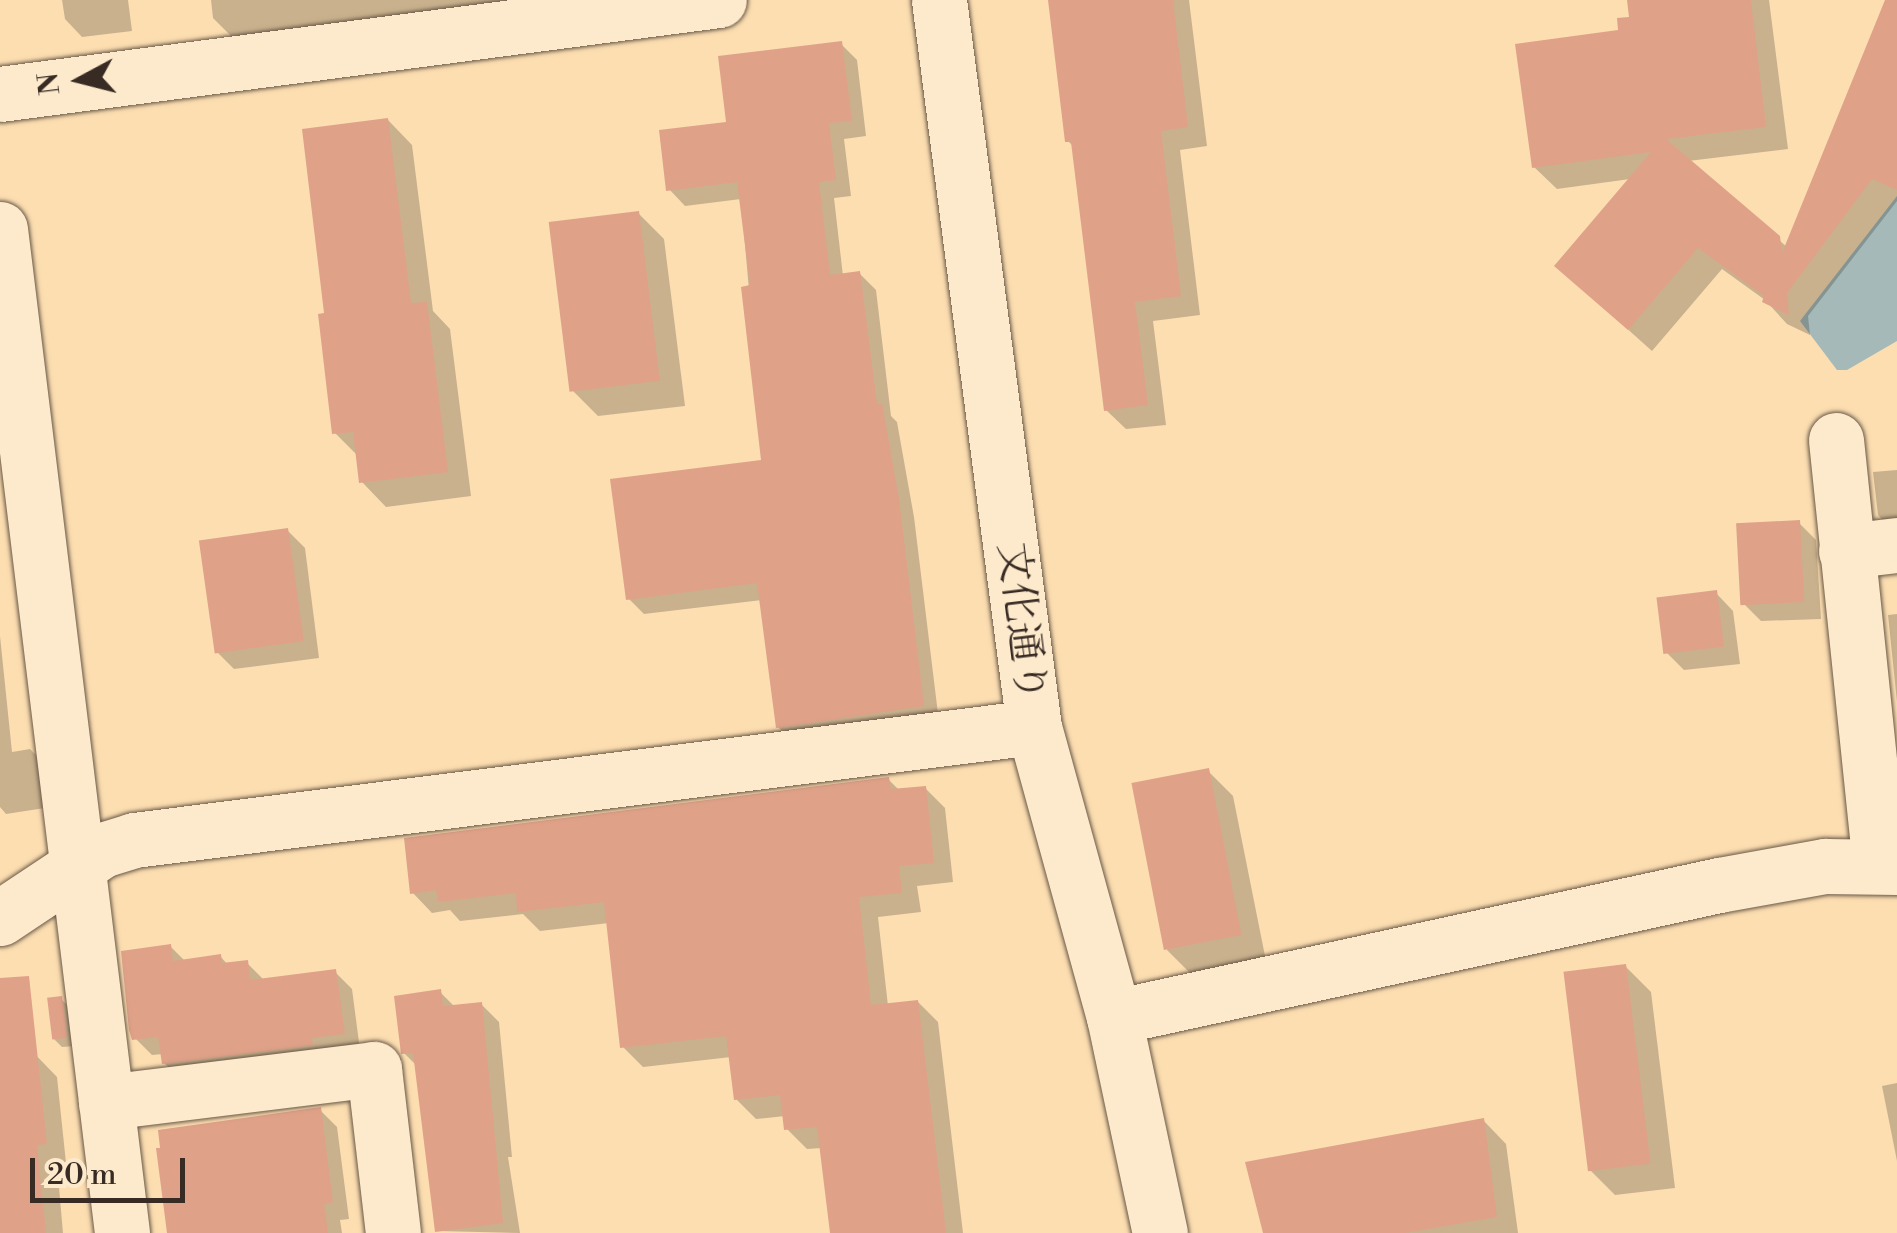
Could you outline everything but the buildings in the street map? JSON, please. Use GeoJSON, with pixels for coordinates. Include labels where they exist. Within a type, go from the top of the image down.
{"type":"FeatureCollection","features":[{"type":"Feature","properties":{"kind":"street"},"geometry":{"type":"LineString","coordinates":[[0,94],[719,0]]}},
{"type":"Feature","properties":{"kind":"street","name":"文化通り"},"geometry":{"type":"LineString","coordinates":[[939,0],[1034,727],[1114,1017],[1160,1233]]}},
{"type":"Feature","properties":{"kind":"street"},"geometry":{"type":"LineString","coordinates":[[0,228],[19,570],[78,869],[122,1233]]}},
{"type":"Feature","properties":{"kind":"street"},"geometry":{"type":"LineString","coordinates":[[1114,1017],[1719,885],[1825,866],[1888,866],[1872,548],[1836,440]]}},
{"type":"Feature","properties":{"kind":"street"},"geometry":{"type":"LineString","coordinates":[[0,918],[102,850],[134,840],[1034,727]]}},
{"type":"Feature","properties":{"kind":"street"},"geometry":{"type":"LineString","coordinates":[[106,1102],[374,1069],[392,1233]]}},
{"type":"Feature","properties":{"kind":"shaded area"},"geometry":{"type":"Polygon","coordinates":[[[1897,196],[1897,341],[1847,370],[1837,370],[1800,321],[1897,196]]]}}]}
